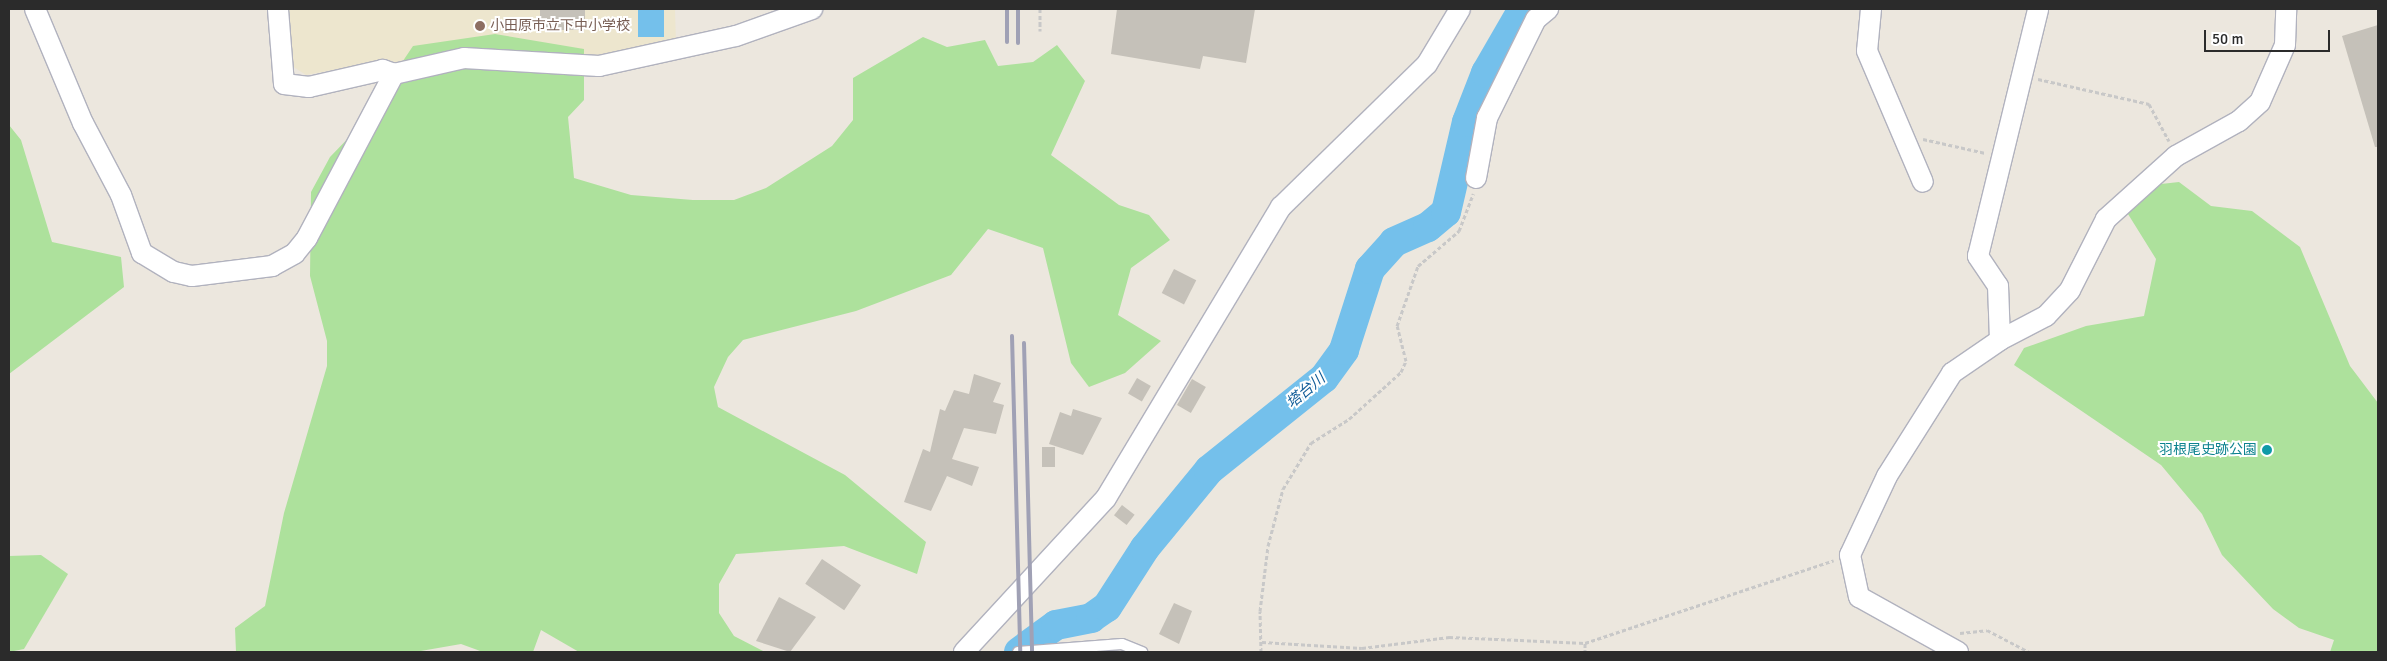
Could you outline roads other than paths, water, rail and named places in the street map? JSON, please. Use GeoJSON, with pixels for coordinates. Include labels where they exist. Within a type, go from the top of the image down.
{"type":"FeatureCollection","features":[{"type":"Feature","properties":{"kind":"street"},"geometry":{"type":"LineString","coordinates":[[35,9],[83,123],[121,195],[142,253],[174,272],[192,276],[272,266],[295,253],[307,238],[394,74]]}},
{"type":"Feature","properties":{"kind":"street"},"geometry":{"type":"LineString","coordinates":[[278,9],[284,84],[309,87],[383,70],[394,74],[464,58],[599,66],[781,15],[812,9]]}},
{"type":"Feature","properties":{"kind":"street"},"geometry":{"type":"LineString","coordinates":[[964,652],[1106,498],[1281,207],[1427,64],[1460,9]]}},
{"type":"Feature","properties":{"kind":"street"},"geometry":{"type":"LineString","coordinates":[[1476,178],[1487,118],[1536,19],[1548,9]]}},
{"type":"Feature","properties":{"kind":"street"},"geometry":{"type":"LineString","coordinates":[[1871,9],[1867,51],[1923,182]]}},
{"type":"Feature","properties":{"kind":"street"},"geometry":{"type":"LineString","coordinates":[[2000,340],[1998,286],[1978,256],[2004,158],[2038,9]]}},
{"type":"Feature","properties":{"kind":"street"},"geometry":{"type":"LineString","coordinates":[[1958,652],[1859,597],[1850,555],[1887,476],[1952,373],[2000,340],[2046,316],[2070,290],[2106,219],[2176,156],[2239,121],[2260,102],[2284,45],[2286,9]]}},
{"type":"Feature","properties":{"kind":"lane"},"geometry":{"type":"LineString","coordinates":[[1018,652],[1122,644],[1142,652]]}},
{"type":"Feature","properties":{"kind":"water"},"geometry":{"type":"Polygon","coordinates":[[[638,9],[664,9],[664,37],[638,37],[638,9]]]}},
{"type":"Feature","properties":{"kind":"waterway","name":"塔台川"},"geometry":{"type":"LineString","coordinates":[[1019,652],[1056,625],[1091,618],[1107,607],[1145,548],[1209,470],[1324,378],[1344,350],[1370,269],[1394,242],[1428,227],[1446,212],[1467,122],[1486,73],[1523,9]]}},
{"type":"Feature","properties":{"kind":"railway"},"geometry":{"type":"LineString","coordinates":[[1007,9],[1007,42]]}},
{"type":"Feature","properties":{"kind":"railway"},"geometry":{"type":"LineString","coordinates":[[1018,9],[1018,43]]}},
{"type":"Feature","properties":{"kind":"railway"},"geometry":{"type":"LineString","coordinates":[[1012,336],[1020,652]]}},
{"type":"Feature","properties":{"kind":"railway"},"geometry":{"type":"LineString","coordinates":[[1024,343],[1032,652]]}},
{"type":"Feature","properties":{"kind":"place","name":"小田原市立下中小学校"},"geometry":{"type":"Point","coordinates":[480,26]}},
{"type":"Feature","properties":{"kind":"place","name":"羽根尾史跡公園"},"geometry":{"type":"Point","coordinates":[2267,450]}}]}
